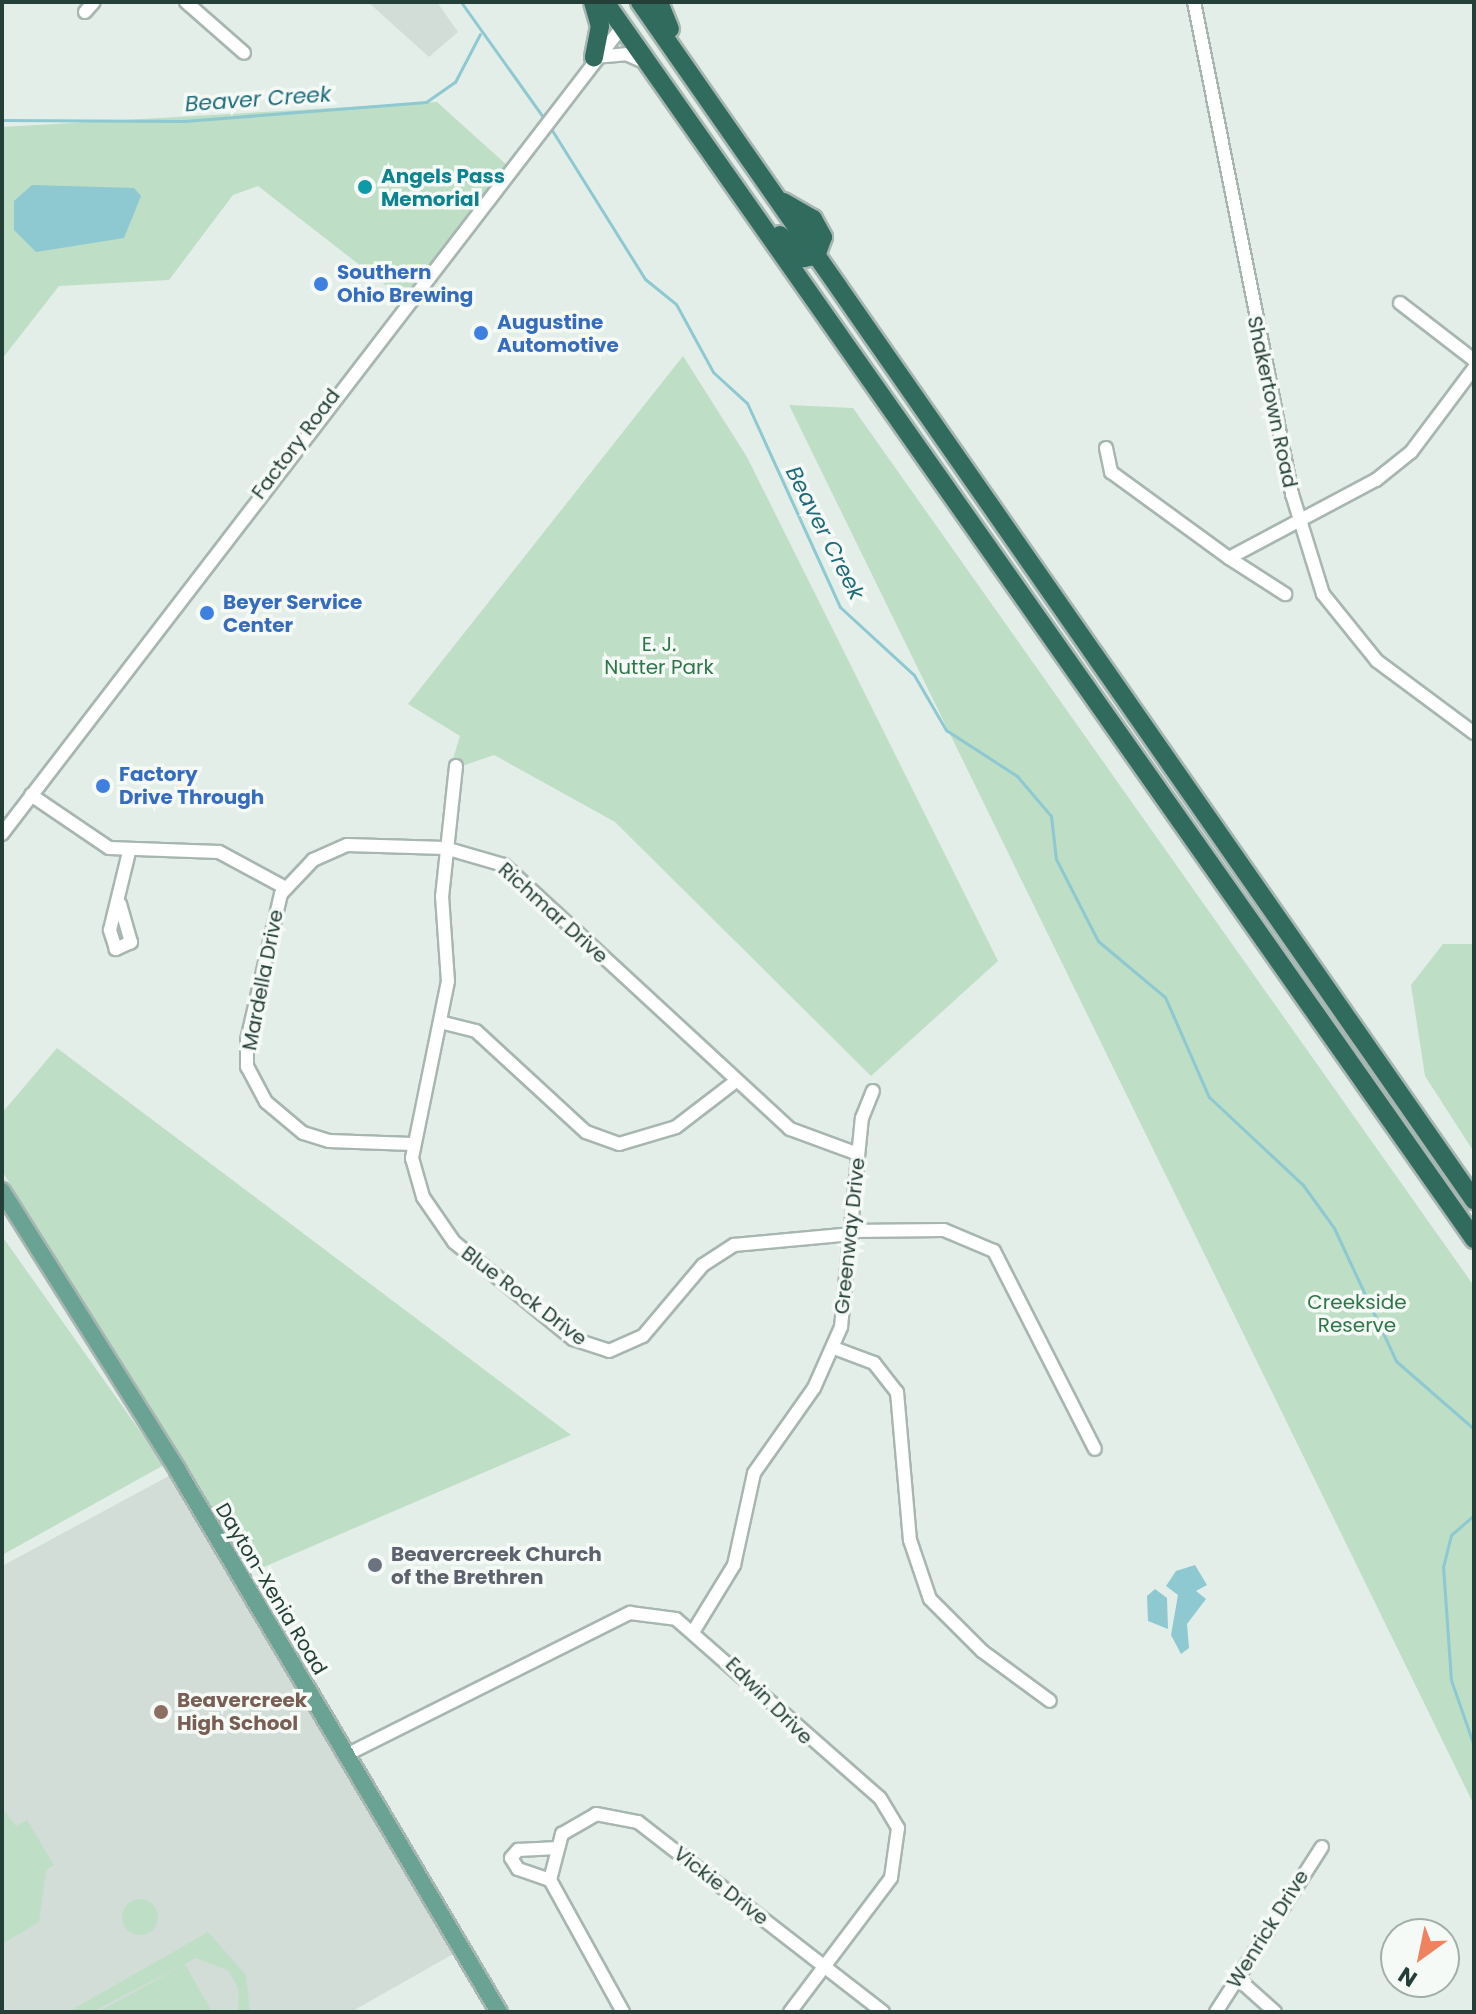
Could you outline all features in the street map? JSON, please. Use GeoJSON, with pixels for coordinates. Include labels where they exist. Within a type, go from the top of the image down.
{"type":"FeatureCollection","features":[{"type":"Feature","properties":{"kind":"highway"},"geometry":{"type":"LineString","coordinates":[[593,2],[600,26],[594,57]]}},
{"type":"Feature","properties":{"kind":"highway"},"geometry":{"type":"LineString","coordinates":[[605,2],[1474,1239]]}},
{"type":"Feature","properties":{"kind":"highway"},"geometry":{"type":"LineString","coordinates":[[640,2],[1474,1200]]}},
{"type":"Feature","properties":{"kind":"highway"},"geometry":{"type":"LineString","coordinates":[[659,2],[732,118],[734,136]]}},
{"type":"Feature","properties":{"kind":"highway"},"geometry":{"type":"LineString","coordinates":[[622,27],[641,27],[656,39],[782,218],[805,239]]}},
{"type":"Feature","properties":{"kind":"highway"},"geometry":{"type":"LineString","coordinates":[[651,69],[681,95],[787,246],[803,258],[816,256]]}},
{"type":"Feature","properties":{"kind":"highway"},"geometry":{"type":"LineString","coordinates":[[770,188],[821,228],[816,256]]}},
{"type":"Feature","properties":{"kind":"main road","name":"Dayton-Xenia Road"},"geometry":{"type":"LineString","coordinates":[[2,1191],[499,2012]]}},
{"type":"Feature","properties":{"kind":"street"},"geometry":{"type":"LineString","coordinates":[[186,2],[244,53]]}},
{"type":"Feature","properties":{"kind":"street","name":"Shakertown Road"},"geometry":{"type":"LineString","coordinates":[[1194,2],[1299,521],[1323,594],[1354,640],[1474,733]]}},
{"type":"Feature","properties":{"kind":"street","name":"Factory Road"},"geometry":{"type":"LineString","coordinates":[[2,834],[531,138],[594,57],[622,27]]}},
{"type":"Feature","properties":{"kind":"street"},"geometry":{"type":"LineString","coordinates":[[594,57],[626,54],[651,69]]}},
{"type":"Feature","properties":{"kind":"street"},"geometry":{"type":"LineString","coordinates":[[1400,303],[1474,360]]}},
{"type":"Feature","properties":{"kind":"street"},"geometry":{"type":"LineString","coordinates":[[1229,558],[1376,480],[1411,452],[1474,368]]}},
{"type":"Feature","properties":{"kind":"street"},"geometry":{"type":"LineString","coordinates":[[1106,448],[1111,472],[1229,558],[1285,594]]}},
{"type":"Feature","properties":{"kind":"street","name":"Blue Rock Drive"},"geometry":{"type":"LineString","coordinates":[[456,766],[445,848],[449,971],[412,1144],[423,1197],[454,1242],[596,1349],[634,1344],[703,1265],[734,1245],[789,1234],[944,1230],[994,1251],[1095,1449]]}},
{"type":"Feature","properties":{"kind":"street"},"geometry":{"type":"LineString","coordinates":[[31,795],[93,839],[129,852],[219,852],[284,887]]}},
{"type":"Feature","properties":{"kind":"street","name":"Richmar Drive"},"geometry":{"type":"LineString","coordinates":[[284,887],[313,860],[347,845],[445,848],[509,869],[736,1081],[801,1137],[858,1154]]}},
{"type":"Feature","properties":{"kind":"street"},"geometry":{"type":"LineString","coordinates":[[120,904],[129,852]]}},
{"type":"Feature","properties":{"kind":"street","name":"Mardella Drive"},"geometry":{"type":"LineString","coordinates":[[284,887],[247,1040],[253,1084],[278,1116],[312,1136],[412,1144]]}},
{"type":"Feature","properties":{"kind":"street"},"geometry":{"type":"LineString","coordinates":[[440,1022],[476,1031],[586,1132],[619,1144],[676,1127],[736,1081]]}},
{"type":"Feature","properties":{"kind":"street","name":"Greenway Drive"},"geometry":{"type":"LineString","coordinates":[[693,1632],[732,1571],[754,1473],[834,1348],[852,1232],[858,1154],[873,1091]]}},
{"type":"Feature","properties":{"kind":"street"},"geometry":{"type":"LineString","coordinates":[[834,1348],[874,1363],[897,1392],[910,1540],[930,1599],[982,1651],[1050,1701]]}},
{"type":"Feature","properties":{"kind":"street","name":"Edwin Drive"},"geometry":{"type":"LineString","coordinates":[[346,1755],[630,1613],[661,1613],[693,1632],[752,1679],[809,1742],[880,1798],[896,1821],[899,1854],[891,1878],[823,1965]]}},
{"type":"Feature","properties":{"kind":"street","name":"Vickie Drive"},"geometry":{"type":"LineString","coordinates":[[553,1848],[585,1817],[630,1818],[883,2012]]}},
{"type":"Feature","properties":{"kind":"street","name":"Wenrick Drive"},"geometry":{"type":"LineString","coordinates":[[1216,2012],[1322,1847]]}},
{"type":"Feature","properties":{"kind":"street"},"geometry":{"type":"LineString","coordinates":[[550,1880],[518,1869],[511,1858],[518,1850],[553,1848],[550,1880],[623,2012]]}},
{"type":"Feature","properties":{"kind":"street"},"geometry":{"type":"LineString","coordinates":[[790,2012],[823,1965]]}},
{"type":"Feature","properties":{"kind":"street"},"geometry":{"type":"LineString","coordinates":[[1237,1978],[1275,2012]]}},
{"type":"Feature","properties":{"kind":"shaded area"},"geometry":{"type":"Polygon","coordinates":[[[368,2],[437,2],[458,32],[429,57],[368,2]]]}},
{"type":"Feature","properties":{"kind":"shaded area","name":"Beavercreek High School"},"geometry":{"type":"Polygon","coordinates":[[[178,1471],[462,1949],[351,2012],[2,2012],[2,1566],[178,1471]]]}},
{"type":"Feature","properties":{"kind":"green space"},"geometry":{"type":"Polygon","coordinates":[[[437,102],[509,167],[406,301],[258,186],[233,195],[169,280],[59,286],[2,359],[2,127],[437,102]]]}},
{"type":"Feature","properties":{"kind":"green space","name":"E. J. Nutter Park"},"geometry":{"type":"Polygon","coordinates":[[[683,356],[747,457],[998,961],[871,1076],[615,822],[494,755],[462,766],[452,762],[460,736],[408,704],[683,356]]]}},
{"type":"Feature","properties":{"kind":"green space","name":"Creekside Reserve"},"geometry":{"type":"Polygon","coordinates":[[[789,405],[853,408],[1474,1286],[1474,1805],[789,405]]]}},
{"type":"Feature","properties":{"kind":"green space"},"geometry":{"type":"Polygon","coordinates":[[[1443,944],[1474,944],[1474,1152],[1425,1076],[1411,985],[1443,944]]]}},
{"type":"Feature","properties":{"kind":"green space"},"geometry":{"type":"Polygon","coordinates":[[[57,1048],[571,1435],[252,1572],[2,1171],[2,1113],[57,1048]]]}},
{"type":"Feature","properties":{"kind":"green space"},"geometry":{"type":"Polygon","coordinates":[[[2,1236],[164,1465],[2,1555],[2,1236]]]}},
{"type":"Feature","properties":{"kind":"green space"},"geometry":{"type":"Polygon","coordinates":[[[2,1808],[16,1826],[27,1820],[54,1865],[46,1870],[39,1922],[2,1944],[2,1808]]]}},
{"type":"Feature","properties":{"kind":"green space"},"geometry":{"type":"Polygon","coordinates":[[[140,1899],[152,1905],[158,1917],[152,1929],[140,1935],[128,1929],[122,1917],[128,1905],[140,1899]]]}},
{"type":"Feature","properties":{"kind":"green space"},"geometry":{"type":"Polygon","coordinates":[[[208,1932],[246,1975],[250,2012],[238,2012],[239,1990],[229,1971],[196,1958],[92,2012],[68,2012],[208,1932]]]}},
{"type":"Feature","properties":{"kind":"green space"},"geometry":{"type":"Polygon","coordinates":[[[185,1964],[212,2012],[98,2012],[185,1964]]]}},
{"type":"Feature","properties":{"kind":"water"},"geometry":{"type":"Polygon","coordinates":[[[32,185],[134,188],[141,196],[124,238],[36,252],[14,230],[14,201],[32,185]]]}},
{"type":"Feature","properties":{"kind":"water"},"geometry":{"type":"Polygon","coordinates":[[[1195,1565],[1207,1585],[1196,1591],[1206,1599],[1187,1624],[1189,1648],[1181,1654],[1171,1635],[1178,1595],[1166,1586],[1176,1571],[1195,1565]]]}},
{"type":"Feature","properties":{"kind":"water"},"geometry":{"type":"Polygon","coordinates":[[[1155,1589],[1167,1598],[1168,1629],[1148,1621],[1147,1596],[1155,1589]]]}},
{"type":"Feature","properties":{"kind":"waterway","name":"Beaver Creek"},"geometry":{"type":"LineString","coordinates":[[461,2],[546,121]]}},
{"type":"Feature","properties":{"kind":"waterway","name":"Beaver Creek"},"geometry":{"type":"LineString","coordinates":[[2,120],[184,121],[426,102],[455,82],[480,34]]}},
{"type":"Feature","properties":{"kind":"waterway","name":"Beaver Creek"},"geometry":{"type":"LineString","coordinates":[[550,127],[645,279],[676,304],[713,372],[747,403],[840,607],[914,675],[946,730],[1017,776],[1051,816],[1056,859],[1098,941],[1165,997],[1209,1097],[1303,1185],[1334,1228],[1396,1361],[1474,1429]]}},
{"type":"Feature","properties":{"kind":"waterway","name":"Beaver Creek"},"geometry":{"type":"LineString","coordinates":[[1474,1515],[1451,1535],[1443,1566],[1451,1680],[1474,1746]]}},
{"type":"Feature","properties":{"kind":"place","name":"Angels Pass Memorial"},"geometry":{"type":"Point","coordinates":[365,187]}},
{"type":"Feature","properties":{"kind":"place","name":"Southern Ohio Brewing"},"geometry":{"type":"Point","coordinates":[321,284]}},
{"type":"Feature","properties":{"kind":"place","name":"Augustine Automotive"},"geometry":{"type":"Point","coordinates":[481,333]}},
{"type":"Feature","properties":{"kind":"place","name":"Beyer Service Center"},"geometry":{"type":"Point","coordinates":[207,613]}},
{"type":"Feature","properties":{"kind":"place","name":"Factory Drive Through"},"geometry":{"type":"Point","coordinates":[103,786]}},
{"type":"Feature","properties":{"kind":"place","name":"Beavercreek Church of the Brethren"},"geometry":{"type":"Point","coordinates":[375,1565]}},
{"type":"Feature","properties":{"kind":"place","name":"Beavercreek High School"},"geometry":{"type":"Point","coordinates":[161,1712]}}]}
